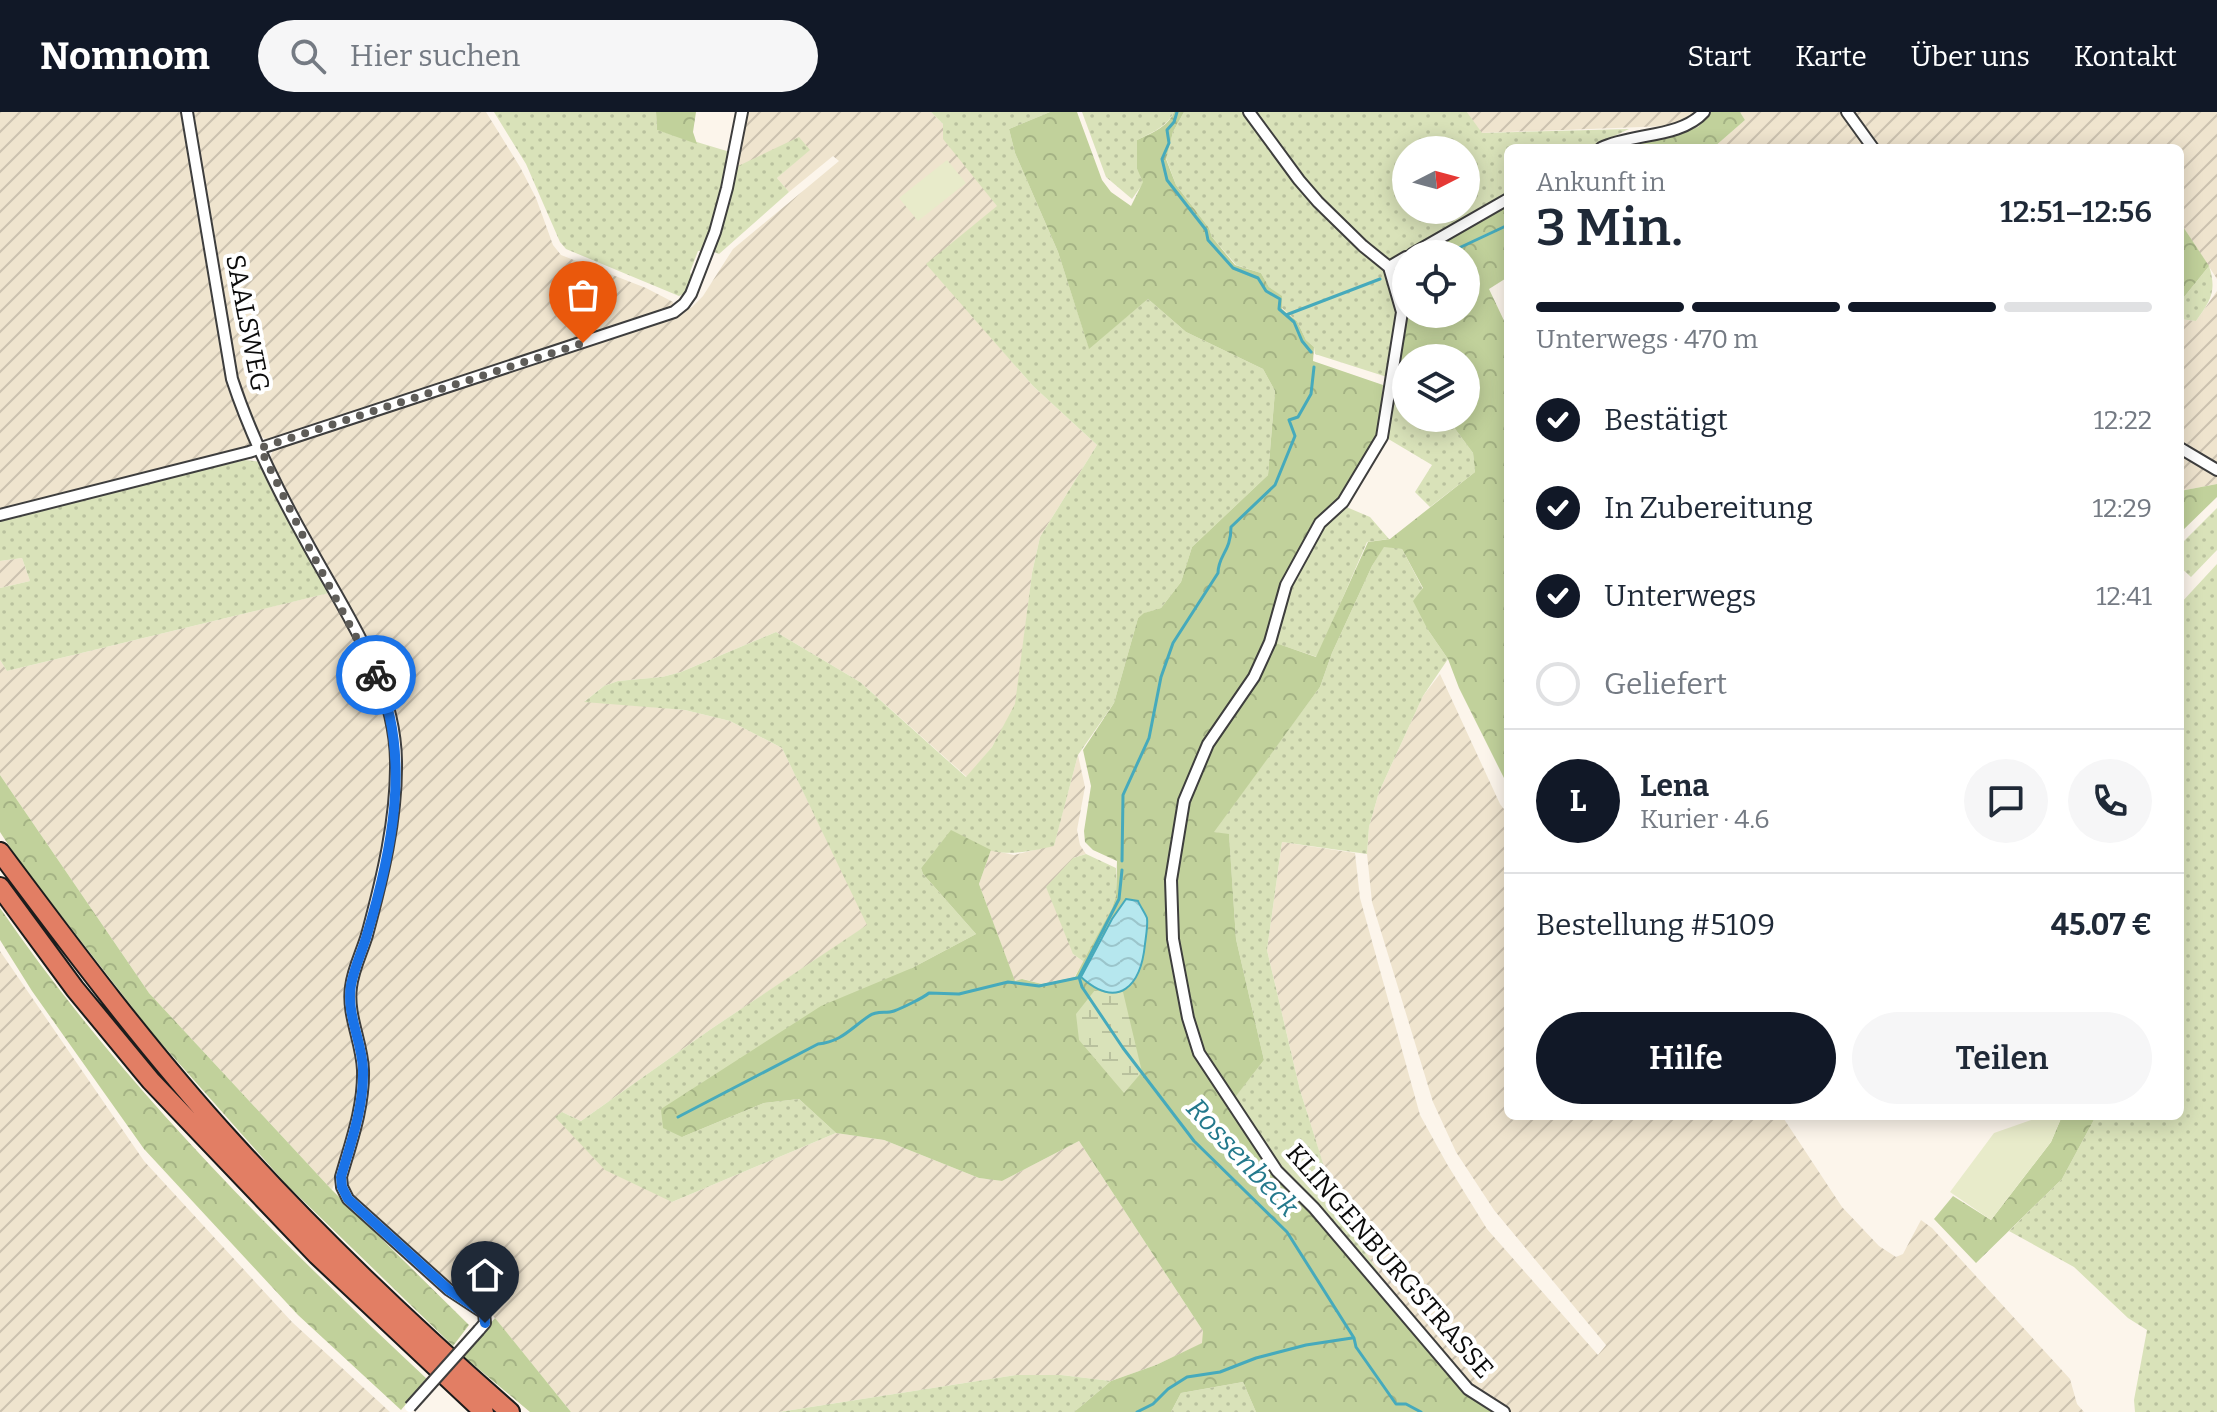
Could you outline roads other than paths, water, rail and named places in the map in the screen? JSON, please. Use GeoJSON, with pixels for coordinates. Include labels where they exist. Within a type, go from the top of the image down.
{"type":"FeatureCollection","features":[{"type":"Feature","properties":{"kind":"highway"},"geometry":{"type":"LineString","coordinates":[[0,852],[94,977],[232,1142],[384,1296],[510,1412]]}},
{"type":"Feature","properties":{"kind":"highway"},"geometry":{"type":"LineString","coordinates":[[0,887],[75,989],[151,1081],[317,1255],[484,1412]]}},
{"type":"Feature","properties":{"kind":"street","name":"SAALSWEG"},"geometry":{"type":"LineString","coordinates":[[187,112],[232,379],[241,407],[387,699],[396,758],[392,816],[385,860],[351,987],[350,1007],[363,1069],[358,1119],[341,1177],[342,1187],[354,1205],[449,1290],[484,1313],[485,1323],[407,1409]]}},
{"type":"Feature","properties":{"kind":"street"},"geometry":{"type":"LineString","coordinates":[[0,515],[189,469],[260,448],[674,312],[691,294],[715,232],[742,112]]}},
{"type":"Feature","properties":{"kind":"street"},"geometry":{"type":"LineString","coordinates":[[1249,112],[1282,159],[1318,202],[1363,246],[1389,267],[1392,265]]}},
{"type":"Feature","properties":{"kind":"street"},"geometry":{"type":"LineString","coordinates":[[1613,144],[1690,124],[1704,112]]}},
{"type":"Feature","properties":{"kind":"street"},"geometry":{"type":"LineString","coordinates":[[1847,112],[1870,144]]}},
{"type":"Feature","properties":{"kind":"street"},"geometry":{"type":"LineString","coordinates":[[1436,240],[1504,201]]}},
{"type":"Feature","properties":{"kind":"street","name":"KLINGENBURGSTRASSE"},"geometry":{"type":"LineString","coordinates":[[1389,267],[1402,312],[1382,437],[1343,502],[1320,523],[1286,585],[1270,642],[1254,677],[1208,744],[1184,801],[1171,880],[1173,939],[1188,1018],[1199,1053],[1277,1171],[1314,1208],[1468,1389],[1504,1412]]}},
{"type":"Feature","properties":{"kind":"street"},"geometry":{"type":"LineString","coordinates":[[2184,450],[2217,470]]}},
{"type":"Feature","properties":{"kind":"water"},"geometry":{"type":"Polygon","coordinates":[[[1126,899],[1138,901],[1147,918],[1143,959],[1139,971],[1126,989],[1106,992],[1081,977],[1126,899]]]}},
{"type":"Feature","properties":{"kind":"waterway","name":"Rossenbeck"},"geometry":{"type":"LineString","coordinates":[[1177,112],[1167,130],[1169,143],[1162,159],[1167,180],[1206,230],[1208,240],[1233,268],[1258,278],[1266,291],[1280,299],[1279,309],[1294,322],[1302,341],[1311,352]]}},
{"type":"Feature","properties":{"kind":"waterway"},"geometry":{"type":"LineString","coordinates":[[1476,240],[1504,227]]}},
{"type":"Feature","properties":{"kind":"waterway"},"geometry":{"type":"LineString","coordinates":[[1286,315],[1380,279]]}},
{"type":"Feature","properties":{"kind":"waterway","name":"Rossenbeck"},"geometry":{"type":"LineString","coordinates":[[1122,861],[1123,795],[1149,738],[1161,677],[1173,643],[1218,573],[1231,527],[1275,485],[1295,436],[1289,420],[1298,417],[1311,394],[1314,367]]}},
{"type":"Feature","properties":{"kind":"waterway","name":"Rossenbeck"},"geometry":{"type":"LineString","coordinates":[[1122,870],[1119,899],[1079,977],[1082,987],[1123,1048],[1194,1141],[1287,1232],[1354,1338],[1356,1347],[1396,1404],[1406,1404],[1421,1412]]}},
{"type":"Feature","properties":{"kind":"waterway"},"geometry":{"type":"LineString","coordinates":[[678,1117],[818,1044],[839,1037],[872,1014],[894,1011],[929,993],[959,994],[1008,982],[1039,986],[1077,978]]}},
{"type":"Feature","properties":{"kind":"waterway"},"geometry":{"type":"LineString","coordinates":[[1137,1412],[1153,1404],[1168,1389],[1187,1377],[1220,1372],[1256,1358],[1306,1345],[1352,1338]]}}]}
